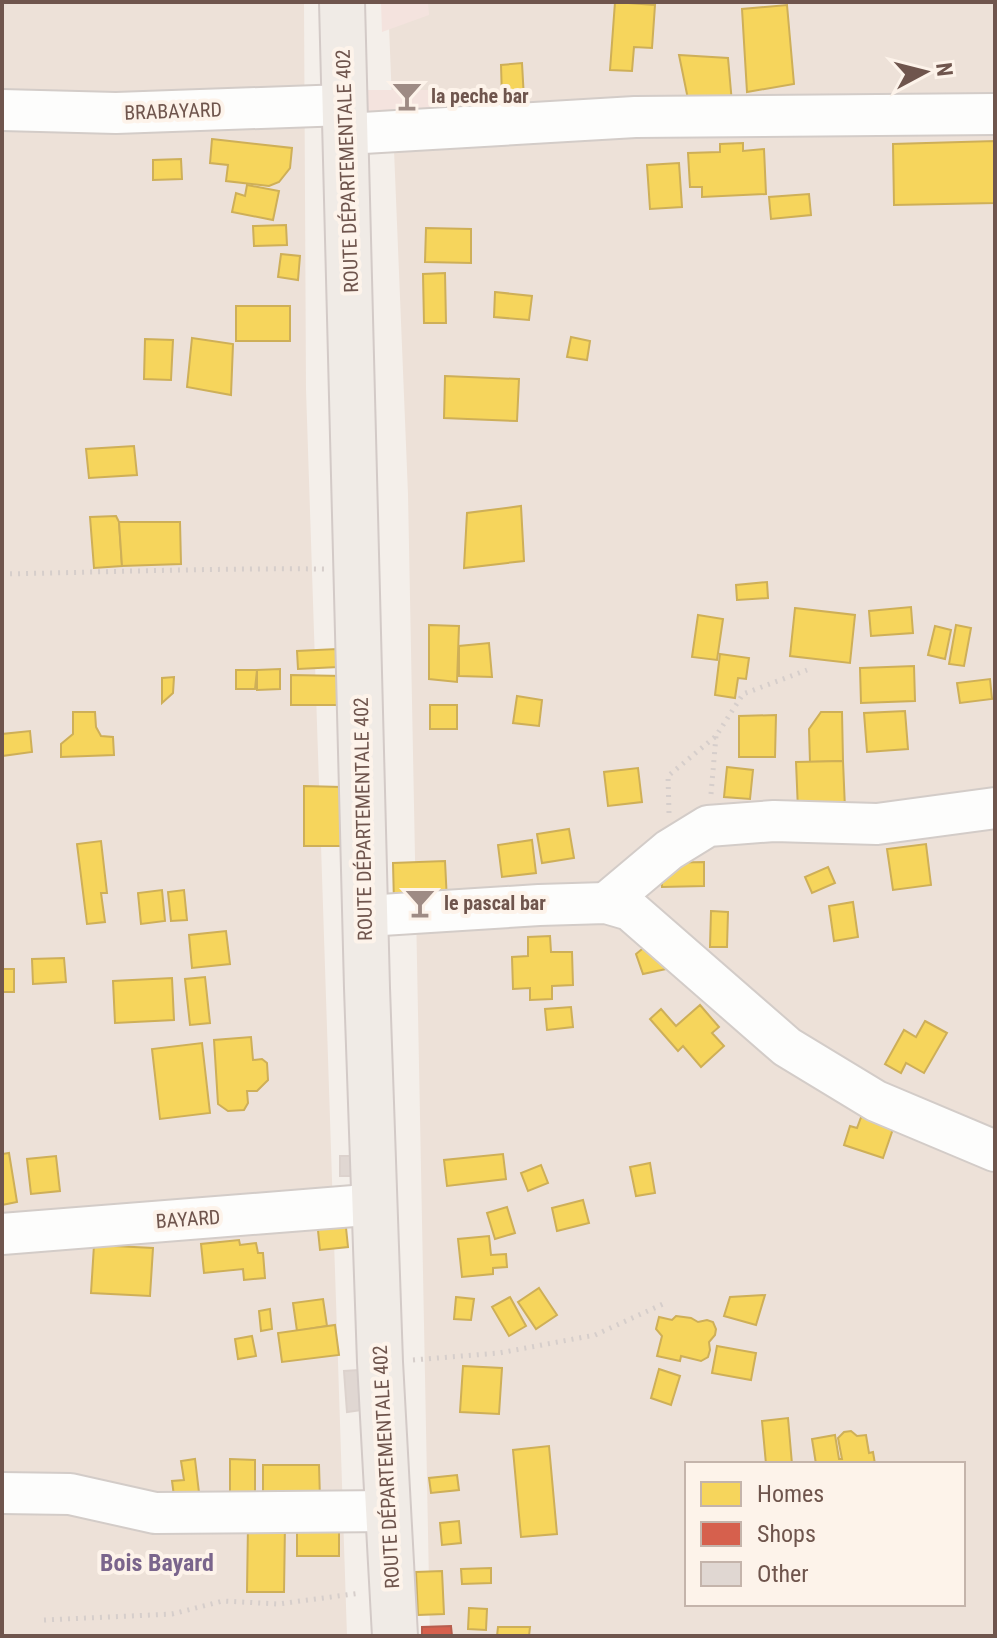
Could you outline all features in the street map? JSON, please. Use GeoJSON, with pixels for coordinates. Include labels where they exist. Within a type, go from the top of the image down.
{"type":"FeatureCollection","features":[{"type":"Feature","properties":{"kind":"main road","name":"ROUTE DÉPARTEMENTALE 402"},"geometry":{"type":"LineString","coordinates":[[342,2],[374,1201],[395,1636]]}},
{"type":"Feature","properties":{"kind":"street","name":"BRABAYARD"},"geometry":{"type":"LineString","coordinates":[[2,110],[346,119],[995,114]]}},
{"type":"Feature","properties":{"kind":"street"},"geometry":{"type":"LineString","coordinates":[[606,903],[669,850],[708,826],[774,821],[877,824],[995,808]]}},
{"type":"Feature","properties":{"kind":"street"},"geometry":{"type":"LineString","coordinates":[[366,916],[606,903],[630,910],[787,1047],[876,1101],[995,1151]]}},
{"type":"Feature","properties":{"kind":"street","name":"BAYARD"},"geometry":{"type":"LineString","coordinates":[[2,1234],[354,1206],[374,1201]]}},
{"type":"Feature","properties":{"kind":"street"},"geometry":{"type":"LineString","coordinates":[[2,1493],[70,1494],[155,1513],[388,1511]]}},
{"type":"Feature","properties":{"kind":"path"},"geometry":{"type":"LineString","coordinates":[[2,574],[227,568],[357,569]]}},
{"type":"Feature","properties":{"kind":"path"},"geometry":{"type":"LineString","coordinates":[[669,850],[668,776],[716,736],[743,694],[807,670]]}},
{"type":"Feature","properties":{"kind":"path"},"geometry":{"type":"LineString","coordinates":[[708,826],[716,736]]}},
{"type":"Feature","properties":{"kind":"path"},"geometry":{"type":"LineString","coordinates":[[380,1362],[499,1353],[595,1335],[663,1304]]}},
{"type":"Feature","properties":{"kind":"path"},"geometry":{"type":"LineString","coordinates":[[44,1620],[172,1614],[223,1601],[278,1604],[393,1589]]}},
{"type":"Feature","properties":{"kind":"shaded area"},"geometry":{"type":"Polygon","coordinates":[[[2,2],[304,2],[306,389],[347,1636],[2,1636],[2,2]]]}},
{"type":"Feature","properties":{"kind":"shaded area"},"geometry":{"type":"Polygon","coordinates":[[[381,2],[428,2],[429,15],[382,32],[381,2]]]}},
{"type":"Feature","properties":{"kind":"shaded area"},"geometry":{"type":"Polygon","coordinates":[[[388,2],[995,2],[995,1636],[430,1636],[408,494],[388,2]]]}},
{"type":"Feature","properties":{"kind":"shaded area"},"geometry":{"type":"Polygon","coordinates":[[[367,90],[436,90],[439,116],[364,119],[367,90]]]}},
{"type":"Feature","properties":{"kind":"building: Homes"},"geometry":{"type":"Polygon","coordinates":[[[615,2],[655,5],[652,48],[634,47],[632,71],[610,70],[615,2]]]}},
{"type":"Feature","properties":{"kind":"building: Homes"},"geometry":{"type":"Polygon","coordinates":[[[787,5],[794,84],[747,92],[742,9],[787,5]]]}},
{"type":"Feature","properties":{"kind":"building: Homes"},"geometry":{"type":"Polygon","coordinates":[[[679,55],[728,58],[732,103],[689,104],[679,55]]]}},
{"type":"Feature","properties":{"kind":"building: Homes"},"geometry":{"type":"Polygon","coordinates":[[[522,63],[524,99],[502,98],[501,65],[522,63]]]}},
{"type":"Feature","properties":{"kind":"building: Homes"},"geometry":{"type":"Polygon","coordinates":[[[212,139],[292,148],[290,168],[279,182],[269,186],[226,181],[228,165],[210,163],[212,139]]]}},
{"type":"Feature","properties":{"kind":"building: Homes"},"geometry":{"type":"Polygon","coordinates":[[[995,141],[995,203],[894,205],[893,144],[995,141]]]}},
{"type":"Feature","properties":{"kind":"building: Homes"},"geometry":{"type":"Polygon","coordinates":[[[743,143],[743,151],[764,149],[766,194],[702,197],[702,187],[690,187],[688,153],[720,152],[720,144],[743,143]]]}},
{"type":"Feature","properties":{"kind":"building: Homes"},"geometry":{"type":"Polygon","coordinates":[[[181,159],[182,179],[153,180],[153,160],[181,159]]]}},
{"type":"Feature","properties":{"kind":"building: Homes"},"geometry":{"type":"Polygon","coordinates":[[[679,163],[682,207],[650,209],[647,165],[679,163]]]}},
{"type":"Feature","properties":{"kind":"building: Homes"},"geometry":{"type":"Polygon","coordinates":[[[247,185],[279,191],[273,220],[232,212],[236,193],[245,196],[247,185]]]}},
{"type":"Feature","properties":{"kind":"building: Homes"},"geometry":{"type":"Polygon","coordinates":[[[809,194],[811,215],[771,219],[769,197],[809,194]]]}},
{"type":"Feature","properties":{"kind":"building: Homes"},"geometry":{"type":"Polygon","coordinates":[[[286,225],[287,245],[254,246],[253,226],[286,225]]]}},
{"type":"Feature","properties":{"kind":"building: Homes"},"geometry":{"type":"Polygon","coordinates":[[[426,228],[471,229],[471,263],[425,262],[426,228]]]}},
{"type":"Feature","properties":{"kind":"building: Homes"},"geometry":{"type":"Polygon","coordinates":[[[281,254],[300,256],[298,280],[278,277],[281,254]]]}},
{"type":"Feature","properties":{"kind":"building: Homes"},"geometry":{"type":"Polygon","coordinates":[[[445,273],[446,323],[424,323],[423,274],[445,273]]]}},
{"type":"Feature","properties":{"kind":"building: Homes"},"geometry":{"type":"Polygon","coordinates":[[[495,292],[532,296],[529,320],[494,317],[495,292]]]}},
{"type":"Feature","properties":{"kind":"building: Homes"},"geometry":{"type":"Polygon","coordinates":[[[236,306],[290,306],[290,341],[236,341],[236,306]]]}},
{"type":"Feature","properties":{"kind":"building: Homes"},"geometry":{"type":"Polygon","coordinates":[[[571,337],[590,341],[587,360],[567,357],[571,337]]]}},
{"type":"Feature","properties":{"kind":"building: Homes"},"geometry":{"type":"Polygon","coordinates":[[[192,338],[233,344],[231,395],[187,387],[192,338]]]}},
{"type":"Feature","properties":{"kind":"building: Homes"},"geometry":{"type":"Polygon","coordinates":[[[145,339],[173,340],[171,380],[144,379],[145,339]]]}},
{"type":"Feature","properties":{"kind":"building: Homes"},"geometry":{"type":"Polygon","coordinates":[[[445,376],[519,379],[517,421],[444,418],[445,376]]]}},
{"type":"Feature","properties":{"kind":"building: Homes"},"geometry":{"type":"Polygon","coordinates":[[[134,446],[137,475],[89,478],[86,449],[134,446]]]}},
{"type":"Feature","properties":{"kind":"building: Homes"},"geometry":{"type":"Polygon","coordinates":[[[521,506],[524,561],[464,568],[467,513],[521,506]]]}},
{"type":"Feature","properties":{"kind":"building: Homes"},"geometry":{"type":"Polygon","coordinates":[[[116,516],[122,566],[94,568],[90,517],[116,516]]]}},
{"type":"Feature","properties":{"kind":"building: Homes"},"geometry":{"type":"Polygon","coordinates":[[[119,522],[180,522],[181,564],[122,566],[119,522]]]}},
{"type":"Feature","properties":{"kind":"building: Homes"},"geometry":{"type":"Polygon","coordinates":[[[767,582],[768,598],[737,600],[736,585],[767,582]]]}},
{"type":"Feature","properties":{"kind":"building: Homes"},"geometry":{"type":"Polygon","coordinates":[[[911,607],[913,633],[871,636],[869,611],[911,607]]]}},
{"type":"Feature","properties":{"kind":"building: Homes"},"geometry":{"type":"Polygon","coordinates":[[[795,608],[855,615],[850,663],[790,656],[795,608]]]}},
{"type":"Feature","properties":{"kind":"building: Homes"},"geometry":{"type":"Polygon","coordinates":[[[698,615],[723,619],[717,660],[692,657],[698,615]]]}},
{"type":"Feature","properties":{"kind":"building: Homes"},"geometry":{"type":"Polygon","coordinates":[[[429,625],[459,626],[457,682],[429,679],[429,625]]]}},
{"type":"Feature","properties":{"kind":"building: Homes"},"geometry":{"type":"Polygon","coordinates":[[[956,625],[971,628],[964,666],[949,664],[956,625]]]}},
{"type":"Feature","properties":{"kind":"building: Homes"},"geometry":{"type":"Polygon","coordinates":[[[935,626],[951,630],[945,659],[928,655],[935,626]]]}},
{"type":"Feature","properties":{"kind":"building: Homes"},"geometry":{"type":"Polygon","coordinates":[[[489,643],[492,677],[459,676],[459,646],[489,643]]]}},
{"type":"Feature","properties":{"kind":"building: Homes"},"geometry":{"type":"Polygon","coordinates":[[[337,649],[338,667],[298,669],[297,651],[337,649]]]}},
{"type":"Feature","properties":{"kind":"building: Homes"},"geometry":{"type":"Polygon","coordinates":[[[720,654],[749,658],[746,679],[738,678],[735,698],[715,695],[720,654]]]}},
{"type":"Feature","properties":{"kind":"building: Homes"},"geometry":{"type":"Polygon","coordinates":[[[914,666],[915,701],[861,703],[860,668],[914,666]]]}},
{"type":"Feature","properties":{"kind":"building: Homes"},"geometry":{"type":"Polygon","coordinates":[[[280,669],[280,689],[257,690],[257,670],[280,669]]]}},
{"type":"Feature","properties":{"kind":"building: Homes"},"geometry":{"type":"Polygon","coordinates":[[[236,670],[257,670],[255,689],[236,689],[236,670]]]}},
{"type":"Feature","properties":{"kind":"building: Homes"},"geometry":{"type":"Polygon","coordinates":[[[291,675],[343,676],[343,705],[291,705],[291,675]]]}},
{"type":"Feature","properties":{"kind":"building: Homes"},"geometry":{"type":"Polygon","coordinates":[[[174,677],[173,693],[162,703],[162,678],[174,677]]]}},
{"type":"Feature","properties":{"kind":"building: Homes"},"geometry":{"type":"Polygon","coordinates":[[[990,679],[992,699],[960,703],[957,683],[990,679]]]}},
{"type":"Feature","properties":{"kind":"building: Homes"},"geometry":{"type":"Polygon","coordinates":[[[517,696],[542,700],[539,726],[513,723],[517,696]]]}},
{"type":"Feature","properties":{"kind":"building: Homes"},"geometry":{"type":"Polygon","coordinates":[[[430,705],[457,705],[457,729],[430,729],[430,705]]]}},
{"type":"Feature","properties":{"kind":"building: Homes"},"geometry":{"type":"Polygon","coordinates":[[[905,711],[908,749],[867,752],[864,713],[905,711]]]}},
{"type":"Feature","properties":{"kind":"building: Homes"},"geometry":{"type":"Polygon","coordinates":[[[73,712],[95,712],[96,727],[101,736],[113,737],[114,755],[61,757],[61,744],[73,734],[73,712]]]}},
{"type":"Feature","properties":{"kind":"building: Homes"},"geometry":{"type":"Polygon","coordinates":[[[821,712],[842,712],[843,761],[810,762],[809,729],[821,712]]]}},
{"type":"Feature","properties":{"kind":"building: Homes"},"geometry":{"type":"Polygon","coordinates":[[[776,715],[775,757],[739,757],[739,716],[776,715]]]}},
{"type":"Feature","properties":{"kind":"building: Homes"},"geometry":{"type":"Polygon","coordinates":[[[30,731],[32,752],[2,756],[2,734],[30,731]]]}},
{"type":"Feature","properties":{"kind":"building: Homes"},"geometry":{"type":"Polygon","coordinates":[[[843,761],[845,809],[798,810],[796,762],[843,761]]]}},
{"type":"Feature","properties":{"kind":"building: Homes"},"geometry":{"type":"Polygon","coordinates":[[[727,767],[753,770],[750,799],[724,797],[727,767]]]}},
{"type":"Feature","properties":{"kind":"building: Homes"},"geometry":{"type":"Polygon","coordinates":[[[638,768],[642,802],[608,806],[604,772],[638,768]]]}},
{"type":"Feature","properties":{"kind":"building: Homes"},"geometry":{"type":"Polygon","coordinates":[[[304,786],[341,787],[342,846],[304,846],[304,786]]]}},
{"type":"Feature","properties":{"kind":"building: Homes"},"geometry":{"type":"Polygon","coordinates":[[[569,829],[574,858],[542,863],[537,834],[569,829]]]}},
{"type":"Feature","properties":{"kind":"building: Homes"},"geometry":{"type":"Polygon","coordinates":[[[532,840],[536,873],[502,877],[498,845],[532,840]]]}},
{"type":"Feature","properties":{"kind":"building: Homes"},"geometry":{"type":"Polygon","coordinates":[[[101,841],[107,893],[101,893],[105,922],[87,924],[77,844],[101,841]]]}},
{"type":"Feature","properties":{"kind":"building: Homes"},"geometry":{"type":"Polygon","coordinates":[[[926,844],[931,885],[893,890],[887,849],[926,844]]]}},
{"type":"Feature","properties":{"kind":"building: Homes"},"geometry":{"type":"Polygon","coordinates":[[[445,861],[447,901],[394,903],[393,863],[445,861]]]}},
{"type":"Feature","properties":{"kind":"building: Homes"},"geometry":{"type":"Polygon","coordinates":[[[704,862],[704,886],[662,887],[661,863],[704,862]]]}},
{"type":"Feature","properties":{"kind":"building: Homes"},"geometry":{"type":"Polygon","coordinates":[[[828,867],[835,883],[812,893],[805,877],[828,867]]]}},
{"type":"Feature","properties":{"kind":"building: Homes"},"geometry":{"type":"Polygon","coordinates":[[[162,890],[165,921],[141,924],[138,893],[162,890]]]}},
{"type":"Feature","properties":{"kind":"building: Homes"},"geometry":{"type":"Polygon","coordinates":[[[184,890],[187,920],[171,921],[168,892],[184,890]]]}},
{"type":"Feature","properties":{"kind":"building: Homes"},"geometry":{"type":"Polygon","coordinates":[[[853,902],[858,937],[834,941],[829,906],[853,902]]]}},
{"type":"Feature","properties":{"kind":"building: Homes"},"geometry":{"type":"Polygon","coordinates":[[[711,911],[728,912],[727,947],[710,947],[711,911]]]}},
{"type":"Feature","properties":{"kind":"building: Homes"},"geometry":{"type":"Polygon","coordinates":[[[226,931],[230,964],[192,968],[189,935],[226,931]]]}},
{"type":"Feature","properties":{"kind":"building: Homes"},"geometry":{"type":"Polygon","coordinates":[[[550,936],[551,952],[572,952],[573,985],[552,986],[552,999],[530,1000],[530,988],[513,989],[512,957],[528,956],[528,937],[550,936]]]}},
{"type":"Feature","properties":{"kind":"building: Homes"},"geometry":{"type":"Polygon","coordinates":[[[647,945],[660,954],[666,969],[643,974],[636,954],[647,945]]]}},
{"type":"Feature","properties":{"kind":"building: Homes"},"geometry":{"type":"Polygon","coordinates":[[[64,958],[66,982],[33,984],[32,959],[64,958]]]}},
{"type":"Feature","properties":{"kind":"building: Homes"},"geometry":{"type":"Polygon","coordinates":[[[2,969],[14,969],[14,992],[2,992],[2,969]]]}},
{"type":"Feature","properties":{"kind":"building: Homes"},"geometry":{"type":"Polygon","coordinates":[[[205,977],[210,1023],[190,1025],[185,979],[205,977]]]}},
{"type":"Feature","properties":{"kind":"building: Homes"},"geometry":{"type":"Polygon","coordinates":[[[172,978],[174,1020],[115,1023],[113,981],[172,978]]]}},
{"type":"Feature","properties":{"kind":"building: Homes"},"geometry":{"type":"Polygon","coordinates":[[[700,1005],[719,1027],[712,1033],[724,1046],[701,1067],[683,1046],[678,1051],[650,1019],[661,1009],[676,1026],[700,1005]]]}},
{"type":"Feature","properties":{"kind":"building: Homes"},"geometry":{"type":"Polygon","coordinates":[[[571,1007],[573,1027],[547,1030],[545,1009],[571,1007]]]}},
{"type":"Feature","properties":{"kind":"building: Homes"},"geometry":{"type":"Polygon","coordinates":[[[925,1021],[947,1033],[924,1073],[906,1063],[901,1073],[885,1064],[904,1030],[916,1037],[925,1021]]]}},
{"type":"Feature","properties":{"kind":"building: Homes"},"geometry":{"type":"Polygon","coordinates":[[[251,1037],[253,1060],[262,1059],[267,1063],[268,1080],[257,1091],[247,1091],[248,1103],[244,1110],[228,1111],[218,1104],[214,1040],[251,1037]]]}},
{"type":"Feature","properties":{"kind":"building: Homes"},"geometry":{"type":"Polygon","coordinates":[[[202,1043],[210,1113],[160,1119],[152,1049],[202,1043]]]}},
{"type":"Feature","properties":{"kind":"building: Homes"},"geometry":{"type":"Polygon","coordinates":[[[863,1112],[895,1123],[883,1158],[844,1145],[850,1126],[857,1128],[863,1112]]]}},
{"type":"Feature","properties":{"kind":"building: Homes"},"geometry":{"type":"Polygon","coordinates":[[[9,1153],[17,1202],[2,1205],[2,1154],[9,1153]]]}},
{"type":"Feature","properties":{"kind":"building: Homes"},"geometry":{"type":"Polygon","coordinates":[[[503,1154],[506,1179],[447,1186],[444,1160],[503,1154]]]}},
{"type":"Feature","properties":{"kind":"building: Homes"},"geometry":{"type":"Polygon","coordinates":[[[56,1156],[60,1191],[31,1194],[27,1159],[56,1156]]]}},
{"type":"Feature","properties":{"kind":"building: Homes"},"geometry":{"type":"Polygon","coordinates":[[[650,1163],[655,1193],[636,1196],[630,1167],[650,1163]]]}},
{"type":"Feature","properties":{"kind":"building: Homes"},"geometry":{"type":"Polygon","coordinates":[[[541,1165],[548,1183],[528,1191],[521,1173],[541,1165]]]}},
{"type":"Feature","properties":{"kind":"building: Homes"},"geometry":{"type":"Polygon","coordinates":[[[583,1200],[589,1223],[557,1231],[552,1208],[583,1200]]]}},
{"type":"Feature","properties":{"kind":"building: Homes"},"geometry":{"type":"Polygon","coordinates":[[[507,1207],[515,1233],[495,1239],[487,1213],[507,1207]]]}},
{"type":"Feature","properties":{"kind":"building: Homes"},"geometry":{"type":"Polygon","coordinates":[[[345,1218],[348,1247],[320,1250],[317,1221],[345,1218]]]}},
{"type":"Feature","properties":{"kind":"building: Homes"},"geometry":{"type":"Polygon","coordinates":[[[489,1236],[491,1255],[506,1254],[507,1267],[493,1268],[493,1274],[462,1277],[458,1239],[489,1236]]]}},
{"type":"Feature","properties":{"kind":"building: Homes"},"geometry":{"type":"Polygon","coordinates":[[[239,1240],[240,1245],[256,1243],[258,1253],[263,1253],[265,1278],[244,1280],[243,1269],[204,1273],[201,1244],[239,1240]]]}},
{"type":"Feature","properties":{"kind":"building: Homes"},"geometry":{"type":"Polygon","coordinates":[[[94,1245],[153,1248],[150,1296],[91,1293],[94,1245]]]}},
{"type":"Feature","properties":{"kind":"building: Homes"},"geometry":{"type":"Polygon","coordinates":[[[539,1288],[557,1315],[536,1329],[518,1302],[539,1288]]]}},
{"type":"Feature","properties":{"kind":"building: Homes"},"geometry":{"type":"Polygon","coordinates":[[[765,1295],[756,1325],[724,1316],[730,1297],[765,1295]]]}},
{"type":"Feature","properties":{"kind":"building: Homes"},"geometry":{"type":"Polygon","coordinates":[[[456,1297],[474,1299],[471,1320],[454,1319],[456,1297]]]}},
{"type":"Feature","properties":{"kind":"building: Homes"},"geometry":{"type":"Polygon","coordinates":[[[510,1297],[526,1326],[509,1336],[492,1307],[510,1297]]]}},
{"type":"Feature","properties":{"kind":"building: Homes"},"geometry":{"type":"Polygon","coordinates":[[[323,1299],[327,1326],[297,1331],[293,1303],[323,1299]]]}},
{"type":"Feature","properties":{"kind":"building: Homes"},"geometry":{"type":"Polygon","coordinates":[[[270,1309],[272,1329],[261,1331],[259,1311],[270,1309]]]}},
{"type":"Feature","properties":{"kind":"building: Homes"},"geometry":{"type":"Polygon","coordinates":[[[676,1316],[698,1322],[713,1322],[716,1329],[709,1342],[708,1357],[701,1361],[681,1356],[680,1361],[657,1356],[662,1336],[656,1329],[659,1317],[672,1320],[676,1316]]]}},
{"type":"Feature","properties":{"kind":"building: Homes"},"geometry":{"type":"Polygon","coordinates":[[[335,1325],[339,1355],[282,1362],[278,1333],[335,1325]]]}},
{"type":"Feature","properties":{"kind":"building: Homes"},"geometry":{"type":"Polygon","coordinates":[[[252,1336],[256,1356],[238,1359],[235,1339],[252,1336]]]}},
{"type":"Feature","properties":{"kind":"building: Homes"},"geometry":{"type":"Polygon","coordinates":[[[717,1346],[756,1353],[751,1380],[712,1373],[717,1346]]]}},
{"type":"Feature","properties":{"kind":"building: Homes"},"geometry":{"type":"Polygon","coordinates":[[[463,1366],[502,1368],[499,1414],[460,1412],[463,1366]]]}},
{"type":"Feature","properties":{"kind":"building: Homes"},"geometry":{"type":"Polygon","coordinates":[[[659,1369],[680,1376],[671,1405],[651,1398],[659,1369]]]}},
{"type":"Feature","properties":{"kind":"building: Homes"},"geometry":{"type":"Polygon","coordinates":[[[788,1418],[792,1462],[766,1462],[762,1421],[788,1418]]]}},
{"type":"Feature","properties":{"kind":"building: Homes"},"geometry":{"type":"Polygon","coordinates":[[[844,1432],[866,1435],[869,1453],[873,1452],[875,1462],[816,1462],[812,1439],[835,1435],[839,1459],[842,1459],[838,1438],[844,1432]]]}},
{"type":"Feature","properties":{"kind":"building: Homes"},"geometry":{"type":"Polygon","coordinates":[[[549,1446],[557,1534],[521,1537],[513,1450],[549,1446]]]}},
{"type":"Feature","properties":{"kind":"building: Homes"},"geometry":{"type":"Polygon","coordinates":[[[195,1459],[200,1501],[175,1504],[172,1481],[184,1480],[181,1461],[195,1459]]]}},
{"type":"Feature","properties":{"kind":"building: Homes"},"geometry":{"type":"Polygon","coordinates":[[[230,1459],[255,1460],[255,1500],[230,1499],[230,1459]]]}},
{"type":"Feature","properties":{"kind":"building: Homes"},"geometry":{"type":"Polygon","coordinates":[[[263,1465],[319,1465],[320,1499],[263,1499],[263,1465]]]}},
{"type":"Feature","properties":{"kind":"building: Homes"},"geometry":{"type":"Polygon","coordinates":[[[457,1475],[459,1490],[431,1493],[429,1478],[457,1475]]]}},
{"type":"Feature","properties":{"kind":"building: Homes"},"geometry":{"type":"Polygon","coordinates":[[[459,1521],[461,1543],[442,1545],[440,1523],[459,1521]]]}},
{"type":"Feature","properties":{"kind":"building: Homes"},"geometry":{"type":"Polygon","coordinates":[[[248,1524],[285,1524],[284,1592],[247,1592],[248,1524]]]}},
{"type":"Feature","properties":{"kind":"building: Homes"},"geometry":{"type":"Polygon","coordinates":[[[297,1526],[339,1526],[339,1556],[297,1556],[297,1526]]]}},
{"type":"Feature","properties":{"kind":"building: Homes"},"geometry":{"type":"Polygon","coordinates":[[[491,1568],[491,1583],[462,1584],[461,1569],[491,1568]]]}},
{"type":"Feature","properties":{"kind":"building: Homes"},"geometry":{"type":"Polygon","coordinates":[[[442,1571],[444,1614],[418,1615],[416,1572],[442,1571]]]}},
{"type":"Feature","properties":{"kind":"building: Homes"},"geometry":{"type":"Polygon","coordinates":[[[469,1608],[487,1609],[486,1630],[468,1629],[469,1608]]]}},
{"type":"Feature","properties":{"kind":"building: Homes"},"geometry":{"type":"Polygon","coordinates":[[[498,1627],[530,1627],[529,1636],[497,1636],[498,1627]]]}},
{"type":"Feature","properties":{"kind":"building: Shops"},"geometry":{"type":"Polygon","coordinates":[[[451,1626],[452,1636],[422,1636],[422,1627],[451,1626]]]}},
{"type":"Feature","properties":{"kind":"building: Other"},"geometry":{"type":"Polygon","coordinates":[[[340,1156],[355,1156],[356,1176],[340,1176],[340,1156]]]}},
{"type":"Feature","properties":{"kind":"building: Other"},"geometry":{"type":"Polygon","coordinates":[[[359,1370],[362,1410],[347,1412],[344,1371],[359,1370]]]}},
{"type":"Feature","properties":{"kind":"place","name":"la peche bar"},"geometry":{"type":"Point","coordinates":[407,96]}},
{"type":"Feature","properties":{"kind":"place","name":"le pascal bar"},"geometry":{"type":"Point","coordinates":[420,903]}},
{"type":"Feature","properties":{"kind":"district","name":"Bois Bayard"},"geometry":{"type":"Point","coordinates":[157,1563]}}]}
